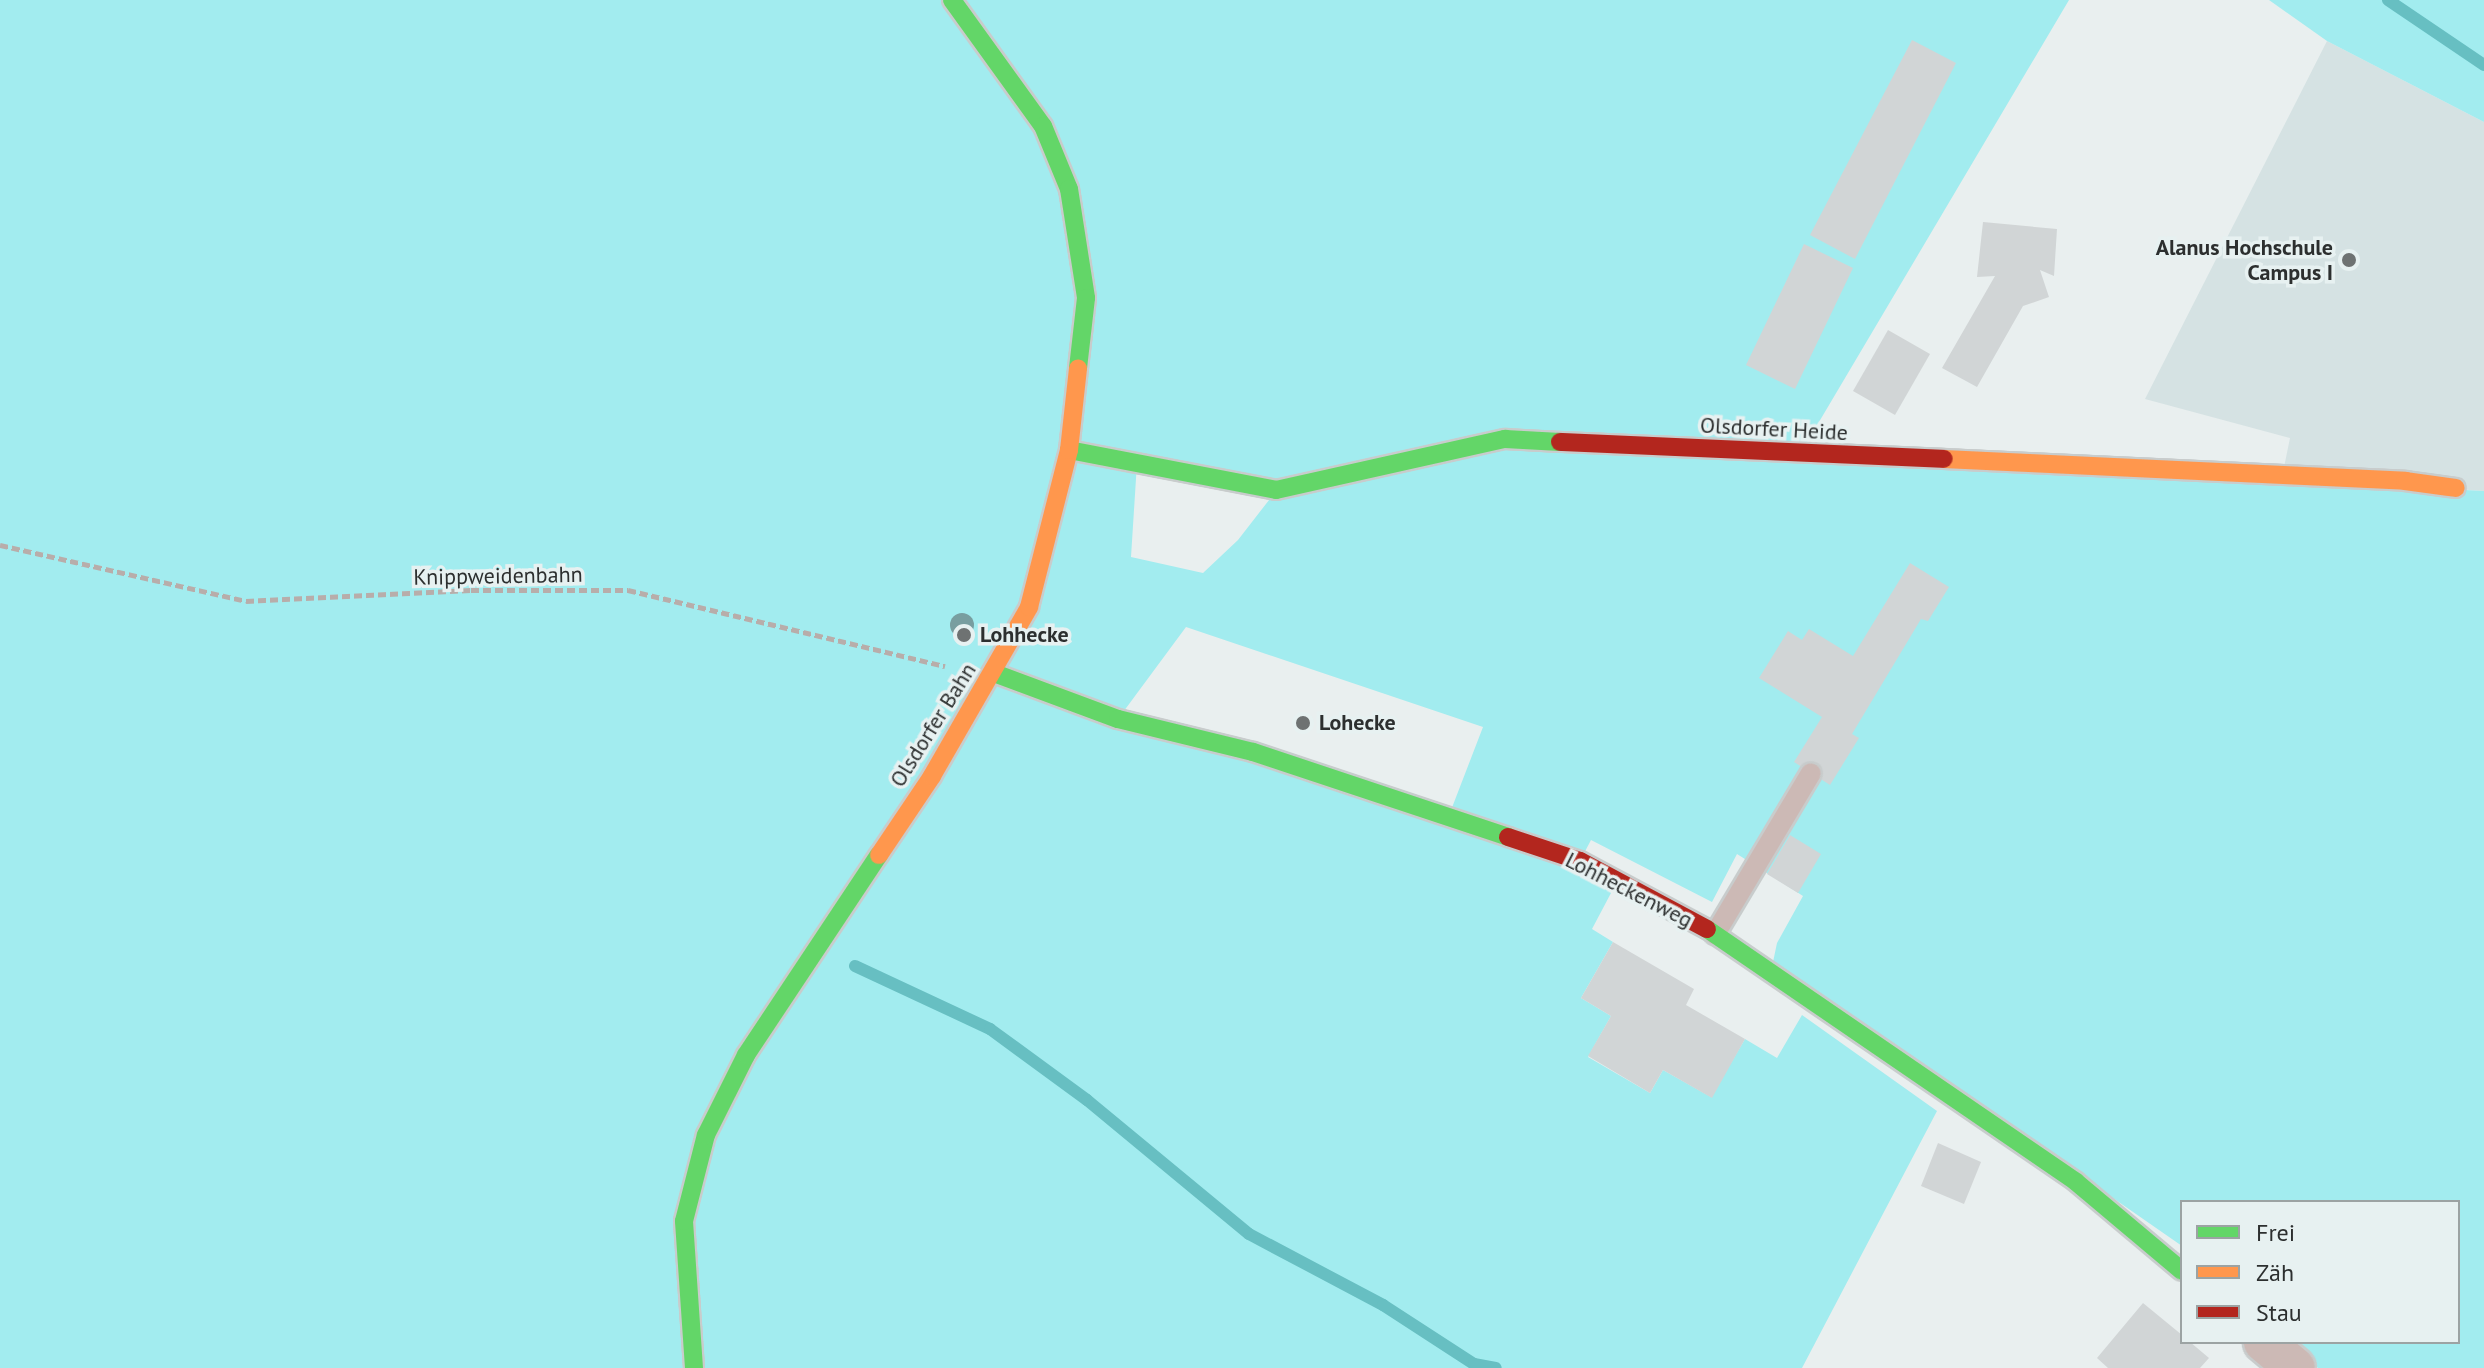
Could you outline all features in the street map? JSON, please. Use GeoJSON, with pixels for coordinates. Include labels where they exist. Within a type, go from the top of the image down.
{"type":"FeatureCollection","features":[{"type":"Feature","properties":{"kind":"street","name":"Olsdorfer Bahn"},"geometry":{"type":"LineString","coordinates":[[694,1368],[684,1221],[706,1135],[748,1051],[994,673],[1029,607],[1069,450],[1086,298],[1069,189],[1043,126],[952,0]]}},
{"type":"Feature","properties":{"kind":"street","name":"Olsdorfer Heide"},"geometry":{"type":"LineString","coordinates":[[1069,450],[1276,490],[1505,439],[2456,488]]}},
{"type":"Feature","properties":{"kind":"street","name":"Lohheckenweg"},"geometry":{"type":"LineString","coordinates":[[994,673],[1118,719],[1253,752],[1580,861],[1715,934],[2076,1182],[2180,1269]]}},
{"type":"Feature","properties":{"kind":"street"},"geometry":{"type":"LineString","coordinates":[[2266,1344],[2295,1368]]}},
{"type":"Feature","properties":{"kind":"lane","name":"Olsdorfer Heide"},"geometry":{"type":"LineString","coordinates":[[2456,488],[2484,491]]}},
{"type":"Feature","properties":{"kind":"lane"},"geometry":{"type":"LineString","coordinates":[[1715,934],[1811,773]]}},
{"type":"Feature","properties":{"kind":"path","name":"Knippweidenbahn"},"geometry":{"type":"LineString","coordinates":[[0,545],[246,601],[471,590],[628,590],[936,665],[994,673]]}},
{"type":"Feature","properties":{"kind":"shaded area"},"geometry":{"type":"Polygon","coordinates":[[[0,0],[2069,0],[1800,454],[2484,491],[2484,1368],[2318,1368],[2291,1344],[2460,1344],[2460,1200],[2180,1200],[2180,1245],[1773,962],[1777,943],[1803,896],[1737,854],[1712,902],[1591,840],[1580,861],[1611,893],[1592,929],[1613,942],[1581,998],[1611,1016],[1588,1057],[1650,1093],[1663,1070],[1711,1097],[1745,1039],[1777,1058],[1802,1015],[1937,1111],[1802,1368],[0,1368],[0,0]],[[1137,463],[1131,557],[1203,573],[1238,540],[1276,491],[1137,463]],[[1186,627],[1118,719],[1448,818],[1483,727],[1186,627]]]}},
{"type":"Feature","properties":{"kind":"shaded area"},"geometry":{"type":"Polygon","coordinates":[[[2269,0],[2484,0],[2484,122],[2327,41],[2269,0]]]}},
{"type":"Feature","properties":{"kind":"shaded area","name":"Alanus Hochschule Campus I"},"geometry":{"type":"Polygon","coordinates":[[[2327,41],[2484,122],[2484,491],[2282,477],[2290,438],[2145,399],[2327,41]]]}},
{"type":"Feature","properties":{"kind":"building"},"geometry":{"type":"Polygon","coordinates":[[[1912,40],[1956,63],[1855,259],[1810,235],[1912,40]]]}},
{"type":"Feature","properties":{"kind":"building"},"geometry":{"type":"Polygon","coordinates":[[[1983,222],[2057,229],[2054,276],[2040,270],[2049,297],[2023,306],[1977,387],[1942,368],[1995,276],[1977,277],[1983,222]]]}},
{"type":"Feature","properties":{"kind":"building"},"geometry":{"type":"Polygon","coordinates":[[[1804,244],[1853,268],[1795,389],[1746,365],[1804,244]]]}},
{"type":"Feature","properties":{"kind":"building"},"geometry":{"type":"Polygon","coordinates":[[[1888,330],[1930,354],[1895,415],[1853,391],[1888,330]]]}},
{"type":"Feature","properties":{"kind":"building"},"geometry":{"type":"Polygon","coordinates":[[[1910,563],[1949,587],[1928,621],[1921,619],[1852,734],[1859,738],[1830,785],[1794,762],[1822,717],[1759,678],[1788,631],[1802,640],[1809,629],[1853,656],[1910,563]]]}},
{"type":"Feature","properties":{"kind":"building"},"geometry":{"type":"Polygon","coordinates":[[[1790,835],[1821,854],[1798,893],[1767,874],[1790,835]]]}},
{"type":"Feature","properties":{"kind":"building"},"geometry":{"type":"Polygon","coordinates":[[[1613,942],[1694,989],[1686,1005],[1745,1039],[1712,1098],[1663,1070],[1650,1093],[1588,1056],[1611,1016],[1581,998],[1613,942]]]}},
{"type":"Feature","properties":{"kind":"building"},"geometry":{"type":"Polygon","coordinates":[[[1938,1143],[1981,1162],[1964,1204],[1921,1186],[1938,1143]]]}},
{"type":"Feature","properties":{"kind":"building"},"geometry":{"type":"Polygon","coordinates":[[[2143,1303],[2180,1333],[2180,1344],[2192,1344],[2209,1358],[2200,1368],[2108,1368],[2097,1358],[2143,1303]]]}},
{"type":"Feature","properties":{"kind":"waterway"},"geometry":{"type":"LineString","coordinates":[[2388,0],[2484,65]]}},
{"type":"Feature","properties":{"kind":"waterway"},"geometry":{"type":"LineString","coordinates":[[855,966],[990,1029],[1087,1100],[1249,1234],[1383,1305],[1474,1364],[1496,1368]]}},
{"type":"Feature","properties":{"kind":"traffic: fast"},"geometry":{"type":"LineString","coordinates":[[952,0],[1043,126],[1069,189],[1086,298],[1078,368]]}},
{"type":"Feature","properties":{"kind":"traffic: fast"},"geometry":{"type":"LineString","coordinates":[[1069,450],[1276,490],[1505,439],[1560,442]]}},
{"type":"Feature","properties":{"kind":"traffic: fast"},"geometry":{"type":"LineString","coordinates":[[994,673],[1118,719],[1253,752],[1508,837]]}},
{"type":"Feature","properties":{"kind":"traffic: fast"},"geometry":{"type":"LineString","coordinates":[[694,1368],[684,1221],[706,1135],[746,1055],[879,855]]}},
{"type":"Feature","properties":{"kind":"traffic: fast"},"geometry":{"type":"LineString","coordinates":[[1707,929],[2076,1182],[2180,1269]]}},
{"type":"Feature","properties":{"kind":"traffic: slow"},"geometry":{"type":"LineString","coordinates":[[879,855],[932,776],[1029,607],[1069,450],[1078,368]]}},
{"type":"Feature","properties":{"kind":"traffic: slow"},"geometry":{"type":"LineString","coordinates":[[1944,459],[2405,481],[2456,488]]}},
{"type":"Feature","properties":{"kind":"traffic: jam"},"geometry":{"type":"LineString","coordinates":[[1560,442],[1944,459]]}},
{"type":"Feature","properties":{"kind":"traffic: jam"},"geometry":{"type":"LineString","coordinates":[[1508,837],[1580,861],[1707,929]]}},
{"type":"Feature","properties":{"kind":"place","name":"Alanus Hochschule Campus I"},"geometry":{"type":"Point","coordinates":[2349,260]}},
{"type":"Feature","properties":{"kind":"place","name":"Lohhecke"},"geometry":{"type":"Point","coordinates":[964,635]}},
{"type":"Feature","properties":{"kind":"place","name":"Lohecke"},"geometry":{"type":"Point","coordinates":[1303,723]}}]}
